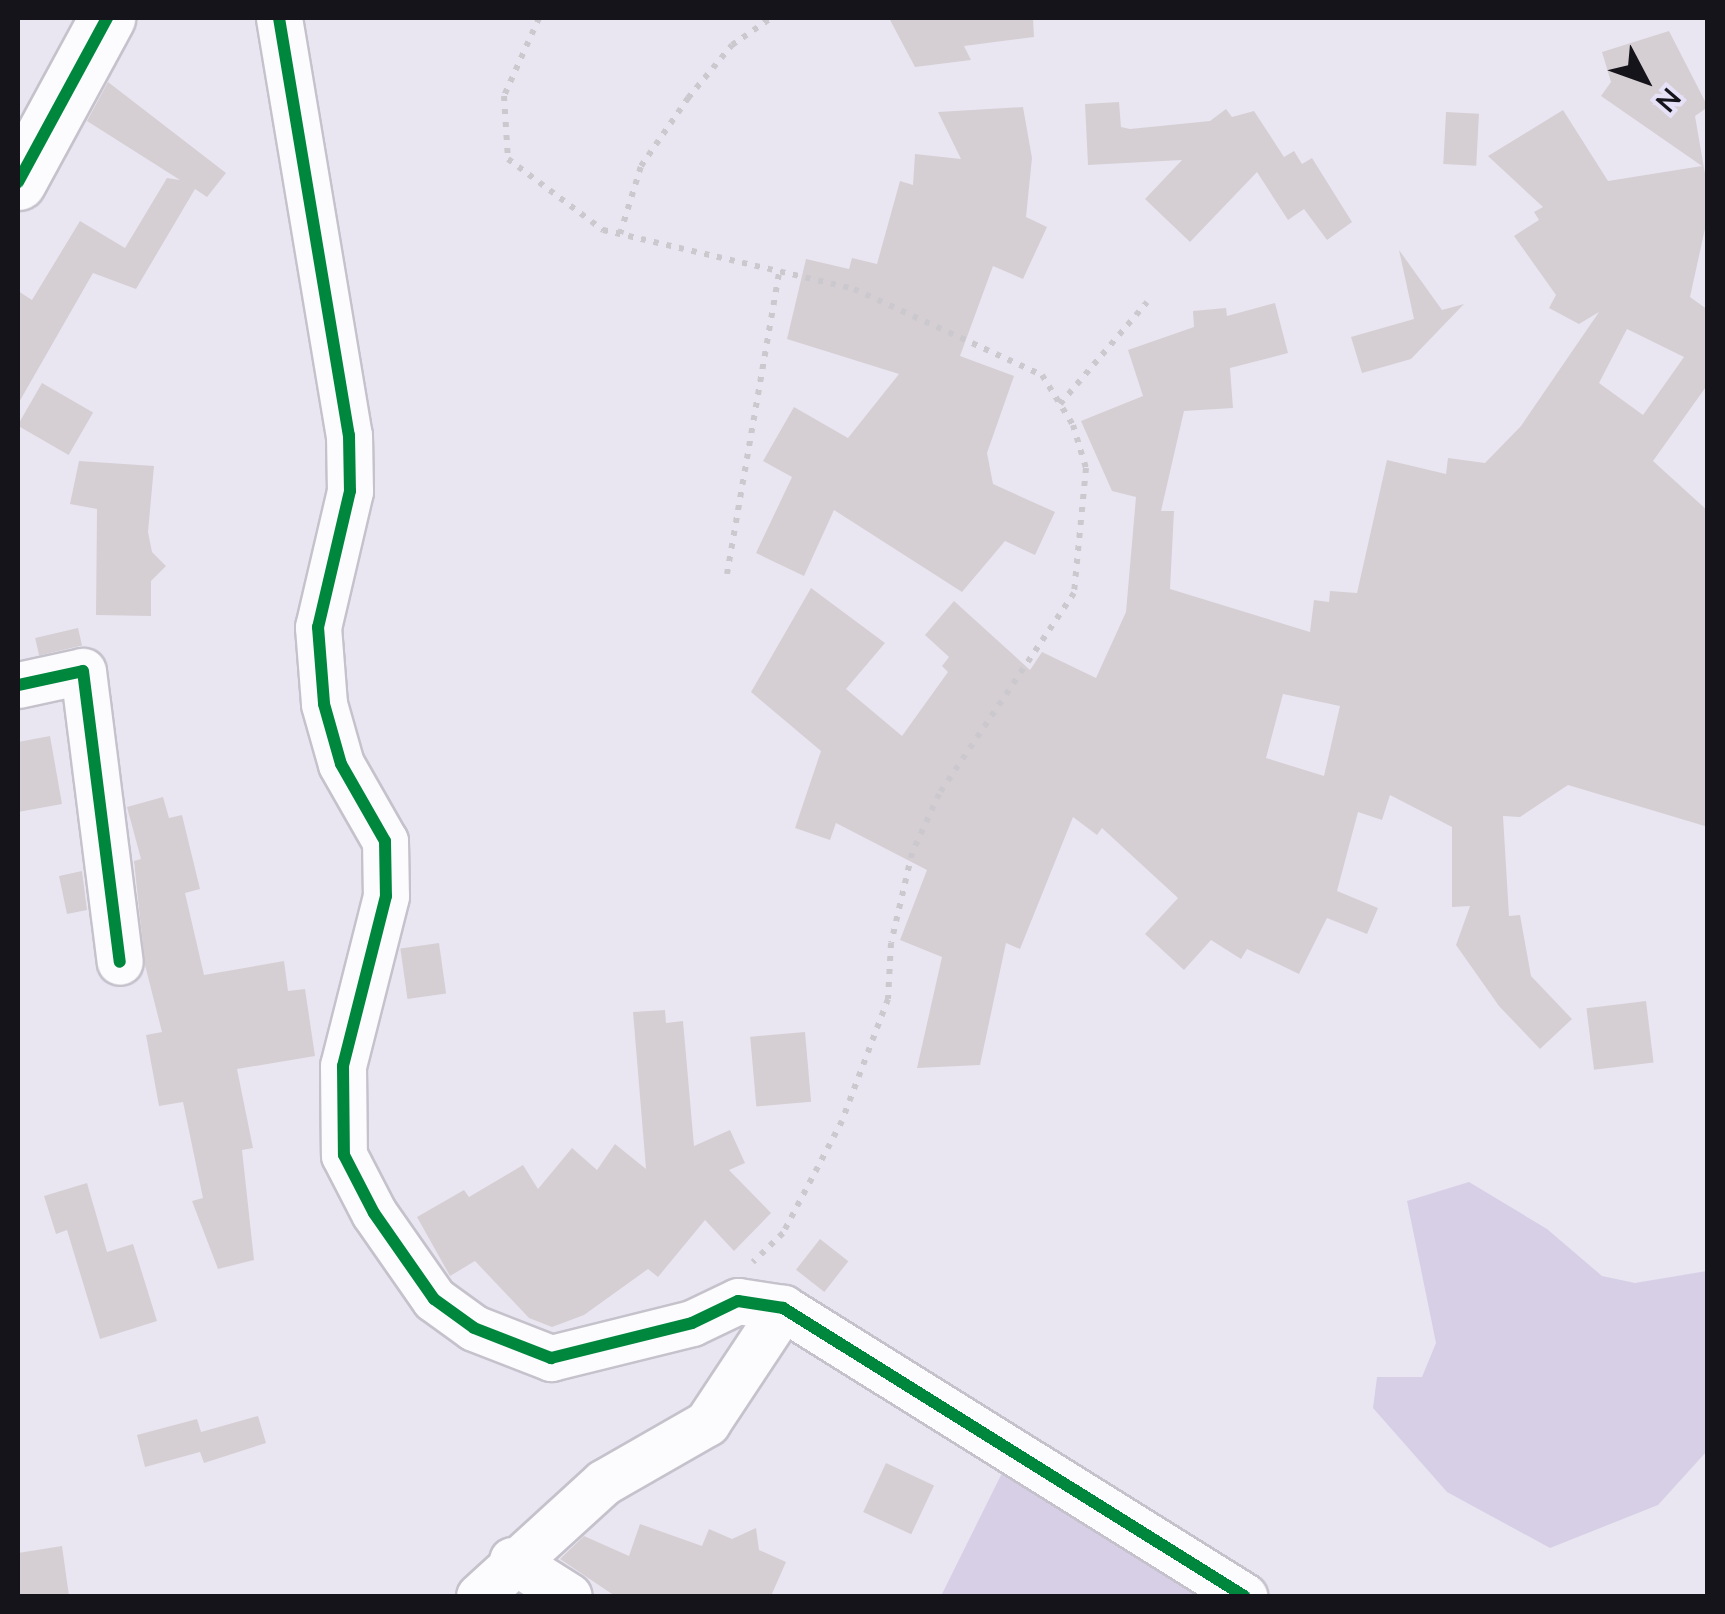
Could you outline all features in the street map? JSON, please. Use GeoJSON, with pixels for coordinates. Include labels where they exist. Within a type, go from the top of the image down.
{"type":"FeatureCollection","features":[{"type":"Feature","properties":{"kind":"street"},"geometry":{"type":"LineString","coordinates":[[18,182],[107,18]]}},
{"type":"Feature","properties":{"kind":"street"},"geometry":{"type":"LineString","coordinates":[[279,18],[349,435],[350,491],[318,627],[324,704],[341,764],[386,841],[386,896],[342,1066],[344,1155],[434,1299],[474,1328],[551,1358],[692,1322],[738,1301],[783,1308],[1244,1596]]}},
{"type":"Feature","properties":{"kind":"street"},"geometry":{"type":"LineString","coordinates":[[18,685],[84,671],[120,962]]}},
{"type":"Feature","properties":{"kind":"street"},"geometry":{"type":"LineString","coordinates":[[478,1596],[512,1560],[604,1482],[707,1423],[783,1308]]}},
{"type":"Feature","properties":{"kind":"street"},"geometry":{"type":"LineString","coordinates":[[512,1560],[569,1596]]}},
{"type":"Feature","properties":{"kind":"path"},"geometry":{"type":"LineString","coordinates":[[539,18],[504,96],[508,159],[620,234],[854,289],[1042,375],[1060,404],[1086,468],[1074,592],[939,794],[912,852],[891,943],[888,999],[842,1121],[783,1232],[744,1271]]}},
{"type":"Feature","properties":{"kind":"path"},"geometry":{"type":"LineString","coordinates":[[620,234],[642,166],[688,98],[732,45],[771,18]]}},
{"type":"Feature","properties":{"kind":"path"},"geometry":{"type":"LineString","coordinates":[[727,574],[779,273]]}},
{"type":"Feature","properties":{"kind":"path"},"geometry":{"type":"LineString","coordinates":[[1060,404],[1147,302]]}},
{"type":"Feature","properties":{"kind":"shaded area"},"geometry":{"type":"Polygon","coordinates":[[[1469,1182],[1547,1229],[1602,1276],[1635,1283],[1707,1271],[1707,1451],[1658,1505],[1550,1548],[1447,1492],[1373,1408],[1377,1377],[1422,1377],[1436,1343],[1407,1201],[1469,1182]]]}},
{"type":"Feature","properties":{"kind":"shaded area"},"geometry":{"type":"Polygon","coordinates":[[[1005,1467],[1215,1596],[941,1596],[1005,1467]]]}},
{"type":"Feature","properties":{"kind":"building"},"geometry":{"type":"Polygon","coordinates":[[[889,18],[1033,18],[1034,37],[964,46],[971,60],[915,67],[889,18]]]}},
{"type":"Feature","properties":{"kind":"building"},"geometry":{"type":"Polygon","coordinates":[[[1669,31],[1708,107],[1695,116],[1708,191],[1708,215],[1690,297],[1708,310],[1708,384],[1653,461],[1708,511],[1708,827],[1568,785],[1520,817],[1503,816],[1509,916],[1520,915],[1531,976],[1572,1019],[1540,1049],[1499,1006],[1456,945],[1470,906],[1452,907],[1452,827],[1390,795],[1382,820],[1358,812],[1337,891],[1378,908],[1367,934],[1327,918],[1299,974],[1247,949],[1241,959],[1211,940],[1184,970],[1145,934],[1178,898],[1102,828],[1097,835],[1073,817],[1020,949],[1006,943],[980,1065],[917,1068],[942,957],[900,940],[927,870],[836,823],[830,840],[795,828],[821,751],[751,692],[811,588],[885,643],[846,689],[902,736],[948,672],[942,666],[949,657],[925,635],[954,601],[1030,670],[1042,652],[1096,678],[1126,612],[1136,497],[1112,491],[1081,421],[1143,396],[1128,350],[1194,327],[1193,311],[1226,308],[1227,316],[1275,303],[1288,353],[1230,368],[1233,408],[1184,411],[1161,511],[1174,511],[1170,589],[1310,632],[1314,600],[1329,602],[1330,591],[1357,593],[1387,460],[1446,474],[1448,458],[1485,463],[1521,426],[1599,312],[1579,324],[1549,308],[1556,295],[1514,236],[1539,220],[1534,212],[1543,207],[1488,156],[1563,110],[1608,181],[1702,166],[1601,96],[1611,82],[1602,52],[1669,31]],[[1627,329],[1599,383],[1643,415],[1684,357],[1627,329]],[[1283,694],[1266,758],[1324,776],[1340,706],[1283,694]]]}},
{"type":"Feature","properties":{"kind":"building"},"geometry":{"type":"Polygon","coordinates":[[[108,82],[226,173],[207,197],[195,189],[136,289],[93,273],[18,404],[18,291],[32,300],[80,221],[125,248],[167,178],[180,180],[87,121],[108,82]]]}},
{"type":"Feature","properties":{"kind":"building"},"geometry":{"type":"Polygon","coordinates":[[[1119,102],[1121,127],[1130,129],[1210,121],[1226,109],[1232,117],[1254,111],[1284,157],[1294,151],[1302,164],[1312,158],[1352,222],[1327,240],[1304,209],[1288,220],[1257,172],[1190,242],[1145,199],[1182,160],[1088,165],[1085,104],[1119,102]]]}},
{"type":"Feature","properties":{"kind":"building"},"geometry":{"type":"Polygon","coordinates":[[[1023,107],[1032,158],[1026,217],[1047,227],[1023,279],[993,266],[960,356],[1014,376],[987,453],[993,484],[1055,512],[1035,555],[1005,541],[962,592],[834,510],[804,576],[756,553],[792,477],[763,461],[794,407],[848,438],[899,374],[787,339],[806,259],[849,269],[852,258],[877,264],[900,181],[913,185],[915,154],[961,159],[938,112],[1023,107]]]}},
{"type":"Feature","properties":{"kind":"building"},"geometry":{"type":"Polygon","coordinates":[[[1446,112],[1479,114],[1476,166],[1443,164],[1446,112]]]}},
{"type":"Feature","properties":{"kind":"building"},"geometry":{"type":"Polygon","coordinates":[[[1399,250],[1442,310],[1464,304],[1411,359],[1362,373],[1351,337],[1414,319],[1399,250]]]}},
{"type":"Feature","properties":{"kind":"building"},"geometry":{"type":"Polygon","coordinates":[[[42,383],[93,412],[69,455],[18,426],[42,383]]]}},
{"type":"Feature","properties":{"kind":"building"},"geometry":{"type":"Polygon","coordinates":[[[79,461],[154,466],[148,532],[152,552],[166,566],[151,581],[151,616],[96,615],[97,509],[70,504],[79,461]]]}},
{"type":"Feature","properties":{"kind":"building"},"geometry":{"type":"Polygon","coordinates":[[[78,628],[82,646],[39,655],[35,638],[78,628]]]}},
{"type":"Feature","properties":{"kind":"building"},"geometry":{"type":"Polygon","coordinates":[[[50,736],[62,804],[18,812],[18,742],[50,736]]]}},
{"type":"Feature","properties":{"kind":"building"},"geometry":{"type":"Polygon","coordinates":[[[163,797],[169,818],[182,815],[200,889],[185,893],[204,975],[284,961],[288,991],[305,989],[315,1056],[237,1069],[253,1148],[242,1150],[254,1260],[218,1269],[192,1201],[203,1198],[183,1102],[159,1106],[146,1035],[162,1032],[145,965],[134,861],[141,859],[127,807],[163,797]]]}},
{"type":"Feature","properties":{"kind":"building"},"geometry":{"type":"Polygon","coordinates":[[[82,871],[87,910],[67,914],[59,876],[82,871]]]}},
{"type":"Feature","properties":{"kind":"building"},"geometry":{"type":"Polygon","coordinates":[[[439,943],[446,994],[407,999],[400,948],[439,943]]]}},
{"type":"Feature","properties":{"kind":"building"},"geometry":{"type":"Polygon","coordinates":[[[1646,1001],[1654,1063],[1594,1070],[1586,1008],[1646,1001]]]}},
{"type":"Feature","properties":{"kind":"building"},"geometry":{"type":"Polygon","coordinates":[[[665,1010],[666,1023],[683,1021],[694,1146],[730,1130],[745,1163],[729,1170],[771,1213],[734,1251],[705,1220],[658,1277],[648,1269],[584,1315],[552,1327],[529,1318],[475,1261],[450,1276],[417,1217],[464,1190],[469,1197],[523,1165],[538,1189],[572,1148],[597,1170],[615,1144],[646,1169],[633,1012],[665,1010]]]}},
{"type":"Feature","properties":{"kind":"building"},"geometry":{"type":"Polygon","coordinates":[[[805,1032],[811,1102],[756,1107],[750,1037],[805,1032]]]}},
{"type":"Feature","properties":{"kind":"building"},"geometry":{"type":"Polygon","coordinates":[[[87,1183],[107,1252],[133,1244],[157,1321],[100,1339],[67,1230],[56,1234],[44,1196],[87,1183]]]}},
{"type":"Feature","properties":{"kind":"building"},"geometry":{"type":"Polygon","coordinates":[[[820,1239],[848,1261],[824,1292],[796,1270],[820,1239]]]}},
{"type":"Feature","properties":{"kind":"building"},"geometry":{"type":"Polygon","coordinates":[[[258,1416],[266,1443],[204,1463],[200,1452],[145,1467],[137,1435],[197,1419],[201,1432],[258,1416]]]}},
{"type":"Feature","properties":{"kind":"building"},"geometry":{"type":"Polygon","coordinates":[[[886,1463],[934,1485],[911,1534],[863,1512],[886,1463]]]}},
{"type":"Feature","properties":{"kind":"building"},"geometry":{"type":"Polygon","coordinates":[[[640,1524],[702,1546],[709,1529],[732,1539],[756,1528],[759,1550],[786,1562],[771,1596],[615,1596],[560,1559],[584,1536],[629,1556],[640,1524]]]}},
{"type":"Feature","properties":{"kind":"building"},"geometry":{"type":"Polygon","coordinates":[[[62,1546],[69,1596],[18,1596],[18,1553],[62,1546]]]}},
{"type":"Feature","properties":{"kind":"cycle path"},"geometry":{"type":"LineString","coordinates":[[18,182],[107,18]]}},
{"type":"Feature","properties":{"kind":"cycle path"},"geometry":{"type":"LineString","coordinates":[[279,18],[349,435],[350,491],[318,627],[324,704],[341,764],[385,841],[386,896],[343,1066],[344,1155],[374,1213],[434,1299],[474,1328],[551,1358],[692,1323],[738,1301],[783,1308],[1244,1596]]}},
{"type":"Feature","properties":{"kind":"cycle path"},"geometry":{"type":"LineString","coordinates":[[18,685],[83,671],[120,962]]}}]}
